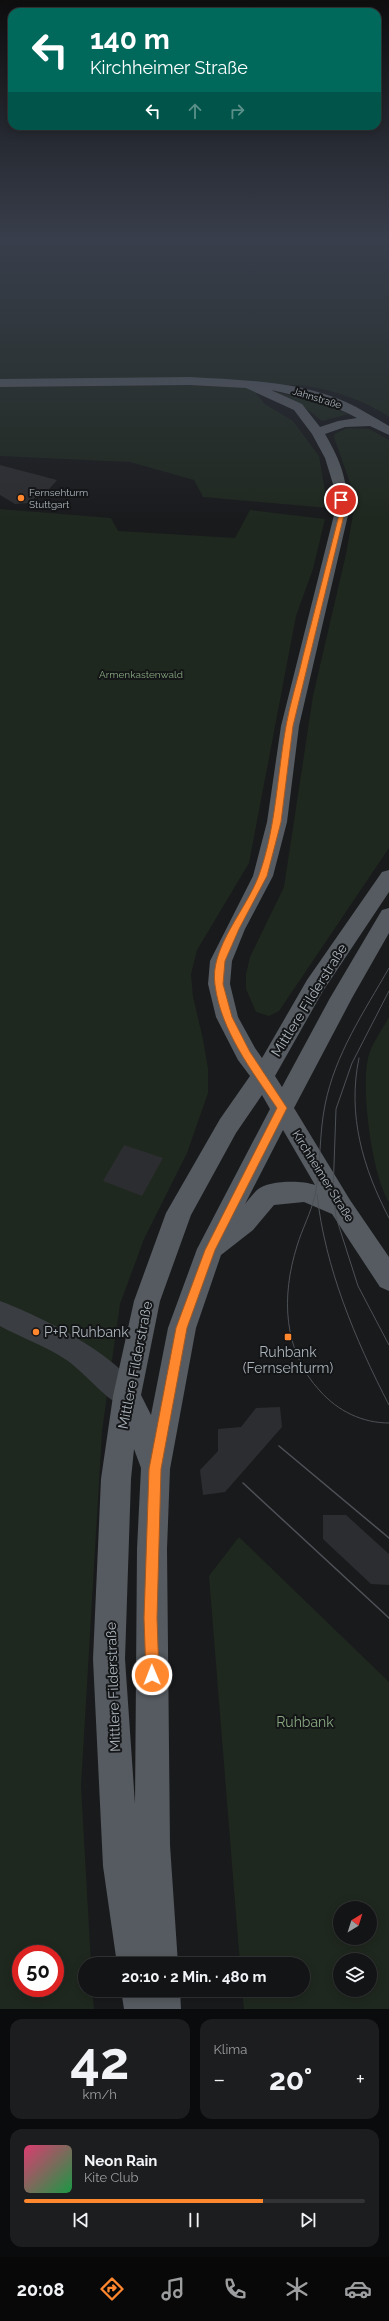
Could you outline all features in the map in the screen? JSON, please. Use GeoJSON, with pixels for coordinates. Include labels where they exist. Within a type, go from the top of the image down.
{"type":"FeatureCollection","features":[{"type":"Feature","properties":{"kind":"main road","name":"Jahnstraße"},"geometry":{"type":"LineString","coordinates":[[0,383],[171,381],[246,383],[285,389],[319,397],[342,405],[389,431]]}},
{"type":"Feature","properties":{"kind":"main road","name":"Kirchheimer Straße"},"geometry":{"type":"LineString","coordinates":[[171,381],[241,393],[302,416]]}},
{"type":"Feature","properties":{"kind":"main road","name":"Kirchheimer Straße"},"geometry":{"type":"LineString","coordinates":[[246,383],[298,407],[302,416],[318,433],[332,458],[340,484],[342,515],[290,726],[277,822],[263,876],[235,929],[221,961],[219,984],[227,1017],[246,1054],[263,1076],[341,1207],[389,1279]]}},
{"type":"Feature","properties":{"kind":"main road"},"geometry":{"type":"LineString","coordinates":[[318,433],[334,425],[375,422]]}},
{"type":"Feature","properties":{"kind":"main road","name":"Mittlere Filderstraße"},"geometry":{"type":"LineString","coordinates":[[135,1957],[121,1866],[109,1659],[116,1479],[127,1396],[147,1301],[179,1212],[228,1126],[263,1076],[315,986],[389,877]]}},
{"type":"Feature","properties":{"kind":"main road","name":"Mittlere Filderstraße"},"geometry":{"type":"LineString","coordinates":[[159,1957],[152,1845],[153,1729],[150,1618],[155,1469],[182,1328],[210,1250],[282,1108],[341,998],[389,915]]}},
{"type":"Feature","properties":{"kind":"main road"},"geometry":{"type":"LineString","coordinates":[[210,1250],[244,1222],[267,1196],[288,1192],[306,1192],[341,1207]]}},
{"type":"Feature","properties":{"kind":"main road"},"geometry":{"type":"LineString","coordinates":[[127,1396],[141,1425],[155,1469]]}},
{"type":"Feature","properties":{"kind":"main road"},"geometry":{"type":"LineString","coordinates":[[141,1997],[143,2009]]}},
{"type":"Feature","properties":{"kind":"main road"},"geometry":{"type":"LineString","coordinates":[[161,1997],[162,2009]]}},
{"type":"Feature","properties":{"kind":"street"},"geometry":{"type":"LineString","coordinates":[[0,1313],[77,1352],[108,1377],[127,1396]]}},
{"type":"Feature","properties":{"kind":"green space"},"geometry":{"type":"Polygon","coordinates":[[[0,335],[389,335],[389,417],[360,401],[338,393],[316,388],[299,385],[251,387],[265,404],[293,421],[319,456],[328,508],[203,497],[194,480],[130,462],[0,456],[0,335]]]}},
{"type":"Feature","properties":{"kind":"green space"},"geometry":{"type":"Polygon","coordinates":[[[272,391],[310,400],[349,414],[322,421],[304,407],[272,391]]]}},
{"type":"Feature","properties":{"kind":"green space"},"geometry":{"type":"Polygon","coordinates":[[[347,428],[369,429],[389,440],[389,848],[279,1011],[269,1016],[256,1012],[246,989],[246,974],[250,957],[284,887],[313,696],[346,554],[355,497],[334,437],[335,434],[347,428]]]}},
{"type":"Feature","properties":{"kind":"green space","name":"Armenkastenwald"},"geometry":{"type":"Polygon","coordinates":[[[0,509],[111,518],[118,531],[235,538],[250,510],[325,519],[313,569],[296,616],[249,863],[197,950],[191,974],[193,997],[203,1039],[208,1069],[208,1093],[187,1153],[144,1239],[120,1304],[102,1431],[81,1786],[91,1957],[78,1957],[78,1997],[93,1997],[94,2009],[0,2009],[0,509]]]}},
{"type":"Feature","properties":{"kind":"green space"},"geometry":{"type":"Polygon","coordinates":[[[389,1017],[389,1202],[383,1189],[373,1153],[367,1111],[366,1072],[369,1053],[389,1017]]]}},
{"type":"Feature","properties":{"kind":"green space","name":"Ruhbank"},"geometry":{"type":"Polygon","coordinates":[[[239,1537],[389,1682],[389,2009],[244,2009],[243,1997],[310,1997],[310,1957],[239,1957],[209,1576],[239,1537]]]}},
{"type":"Feature","properties":{"kind":"building"},"geometry":{"type":"Polygon","coordinates":[[[0,465],[57,480],[44,495],[38,495],[28,503],[15,504],[0,495],[0,465]]]}},
{"type":"Feature","properties":{"kind":"building"},"geometry":{"type":"Polygon","coordinates":[[[124,1145],[163,1158],[142,1196],[103,1181],[124,1145]]]}},
{"type":"Feature","properties":{"kind":"building"},"geometry":{"type":"Polygon","coordinates":[[[280,1407],[282,1427],[225,1492],[203,1495],[200,1470],[218,1451],[218,1429],[241,1427],[256,1408],[280,1407]]]}},
{"type":"Feature","properties":{"kind":"building"},"geometry":{"type":"Polygon","coordinates":[[[323,1515],[346,1515],[389,1554],[389,1585],[371,1584],[323,1539],[323,1515]]]}},
{"type":"Feature","properties":{"kind":"tram line"},"geometry":{"type":"LineString","coordinates":[[389,968],[351,1034],[330,1086],[323,1116],[315,1195],[292,1265],[287,1304],[292,1341],[299,1359],[308,1375],[320,1391],[343,1410],[351,1414],[369,1421],[389,1423]]}},
{"type":"Feature","properties":{"kind":"tram line"},"geometry":{"type":"LineString","coordinates":[[389,991],[352,1063],[336,1109],[333,1193],[336,1217],[358,1286],[389,1345]]}},
{"type":"Feature","properties":{"kind":"tram line"},"geometry":{"type":"LineString","coordinates":[[359,1058],[356,1079],[356,1120],[365,1160],[389,1218]]}},
{"type":"Feature","properties":{"kind":"tram line"},"geometry":{"type":"LineString","coordinates":[[317,1194],[321,1222],[334,1276],[353,1329],[389,1405]]}},
{"type":"Feature","properties":{"kind":"tram line"},"geometry":{"type":"LineString","coordinates":[[280,1447],[279,1446],[389,1538]]}},
{"type":"Feature","properties":{"kind":"tram line"},"geometry":{"type":"LineString","coordinates":[[243,1483],[389,1618]]}},
{"type":"Feature","properties":{"kind":"place","name":"Fernsehturm Stuttgart"},"geometry":{"type":"Point","coordinates":[21,498]}},
{"type":"Feature","properties":{"kind":"place","name":"P+R Ruhbank"},"geometry":{"type":"Point","coordinates":[36,1332]}},
{"type":"Feature","properties":{"kind":"place","name":"Ruhbank (Fernsehturm)"},"geometry":{"type":"Point","coordinates":[288,1337]}},
{"type":"Feature","properties":{"kind":"route"},"geometry":{"type":"LineString","coordinates":[[152,1675],[150,1618],[155,1469],[182,1328],[210,1250],[228,1211],[282,1108],[263,1076],[246,1054],[227,1017],[219,984],[221,961],[235,929],[263,876],[277,822],[290,726],[342,515],[341,500]]}}]}
